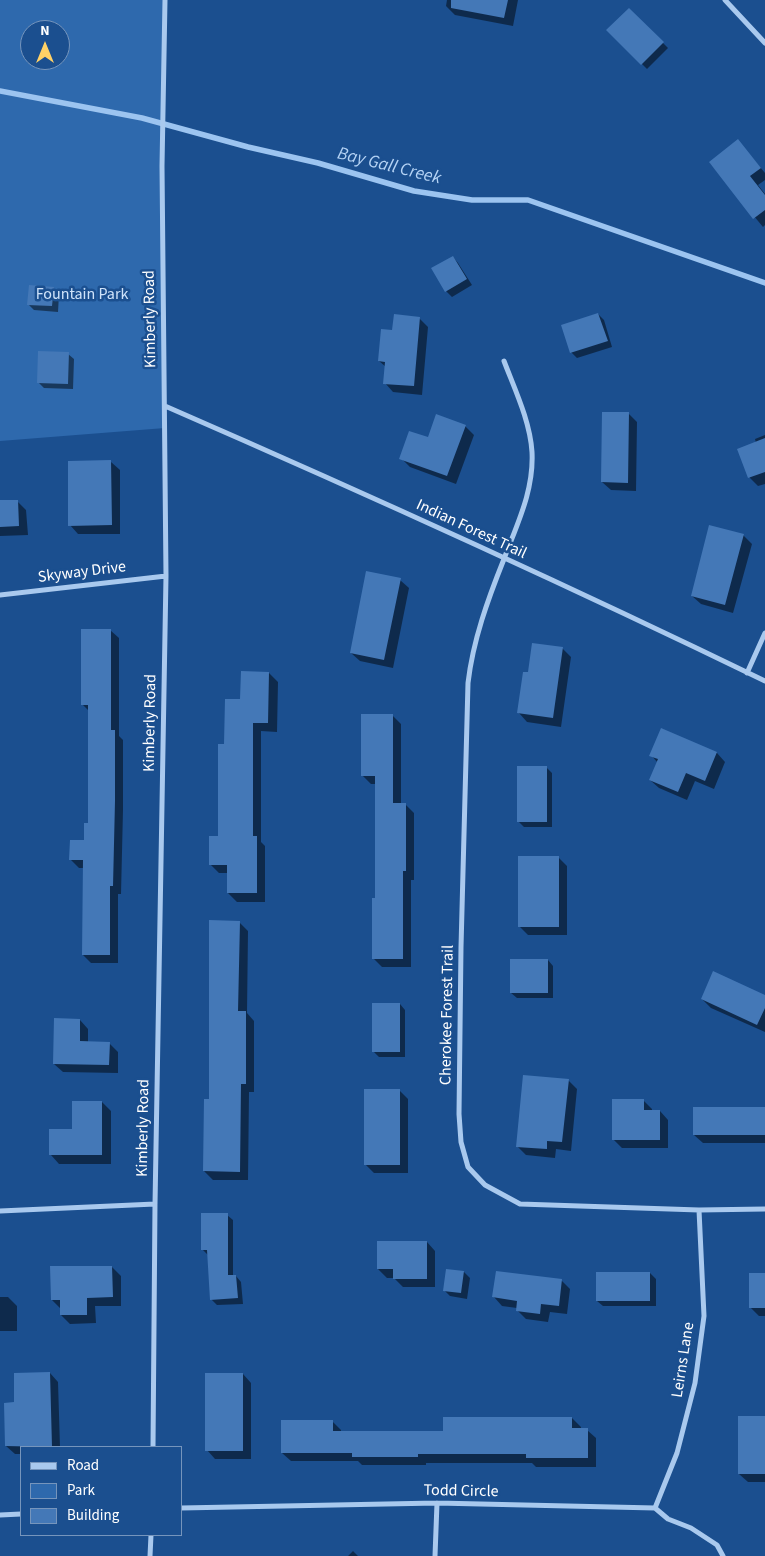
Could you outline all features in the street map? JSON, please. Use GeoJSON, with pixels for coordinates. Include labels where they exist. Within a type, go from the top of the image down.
{"type":"FeatureCollection","features":[{"type":"Feature","properties":{"kind":"street","name":"Kimberly Road"},"geometry":{"type":"LineString","coordinates":[[153,1446],[155,1204],[166,576],[162,166],[165,0]]}},
{"type":"Feature","properties":{"kind":"street"},"geometry":{"type":"LineString","coordinates":[[725,0],[765,43]]}},
{"type":"Feature","properties":{"kind":"street","name":"Cherokee Forest Trail"},"geometry":{"type":"LineString","coordinates":[[504,361],[523,413],[532,452],[528,494],[521,518],[486,607],[471,660],[468,683],[459,1114],[461,1142],[468,1167],[484,1186],[520,1204],[699,1210],[765,1209]]}},
{"type":"Feature","properties":{"kind":"street","name":"Indian Forest Trail"},"geometry":{"type":"LineString","coordinates":[[165,406],[504,558],[765,682]]}},
{"type":"Feature","properties":{"kind":"street","name":"Skyway Drive"},"geometry":{"type":"LineString","coordinates":[[0,595],[166,576]]}},
{"type":"Feature","properties":{"kind":"street"},"geometry":{"type":"LineString","coordinates":[[747,673],[765,633]]}},
{"type":"Feature","properties":{"kind":"street"},"geometry":{"type":"LineString","coordinates":[[0,1212],[155,1204]]}},
{"type":"Feature","properties":{"kind":"street","name":"Leirns Lane"},"geometry":{"type":"LineString","coordinates":[[655,1508],[677,1453],[695,1383],[704,1316],[699,1210]]}},
{"type":"Feature","properties":{"kind":"street"},"geometry":{"type":"LineString","coordinates":[[436,1556],[438,1503]]}},
{"type":"Feature","properties":{"kind":"street","name":"Todd Circle"},"geometry":{"type":"LineString","coordinates":[[182,1508],[438,1503],[655,1508]]}},
{"type":"Feature","properties":{"kind":"street"},"geometry":{"type":"LineString","coordinates":[[655,1508],[668,1519],[691,1528],[717,1545],[723,1556]]}},
{"type":"Feature","properties":{"kind":"street"},"geometry":{"type":"LineString","coordinates":[[0,1515],[20,1514]]}},
{"type":"Feature","properties":{"kind":"street"},"geometry":{"type":"LineString","coordinates":[[150,1556],[151,1536]]}},
{"type":"Feature","properties":{"kind":"green space","name":"Fountain Park"},"geometry":{"type":"Polygon","coordinates":[[[0,0],[165,0],[163,55],[165,428],[0,441],[0,0]]]}},
{"type":"Feature","properties":{"kind":"building"},"geometry":{"type":"Polygon","coordinates":[[[451,0],[508,0],[504,18],[451,8],[451,0]]]}},
{"type":"Feature","properties":{"kind":"building"},"geometry":{"type":"Polygon","coordinates":[[[629,8],[664,42],[641,65],[606,30],[629,8]]]}},
{"type":"Feature","properties":{"kind":"building"},"geometry":{"type":"Polygon","coordinates":[[[738,139],[761,168],[750,176],[765,195],[765,210],[753,219],[709,162],[738,139]]]}},
{"type":"Feature","properties":{"kind":"building"},"geometry":{"type":"Polygon","coordinates":[[[453,256],[467,279],[445,292],[431,268],[453,256]]]}},
{"type":"Feature","properties":{"kind":"building"},"geometry":{"type":"Polygon","coordinates":[[[29,285],[54,287],[52,306],[27,305],[29,285]]]}},
{"type":"Feature","properties":{"kind":"building"},"geometry":{"type":"Polygon","coordinates":[[[598,313],[608,341],[570,353],[561,325],[598,313]]]}},
{"type":"Feature","properties":{"kind":"building"},"geometry":{"type":"Polygon","coordinates":[[[394,314],[420,317],[414,386],[383,384],[385,362],[378,361],[381,329],[392,330],[394,314]]]}},
{"type":"Feature","properties":{"kind":"building"},"geometry":{"type":"Polygon","coordinates":[[[38,351],[69,352],[68,384],[37,383],[38,351]]]}},
{"type":"Feature","properties":{"kind":"building"},"geometry":{"type":"Polygon","coordinates":[[[602,412],[629,412],[628,483],[601,482],[602,412]]]}},
{"type":"Feature","properties":{"kind":"building"},"geometry":{"type":"Polygon","coordinates":[[[436,414],[466,425],[447,476],[399,459],[409,431],[428,437],[436,414]]]}},
{"type":"Feature","properties":{"kind":"building"},"geometry":{"type":"Polygon","coordinates":[[[765,438],[765,472],[748,478],[737,449],[765,438]]]}},
{"type":"Feature","properties":{"kind":"building"},"geometry":{"type":"Polygon","coordinates":[[[111,460],[112,525],[68,526],[68,461],[111,460]]]}},
{"type":"Feature","properties":{"kind":"building"},"geometry":{"type":"Polygon","coordinates":[[[0,500],[18,500],[19,526],[0,527],[0,500]]]}},
{"type":"Feature","properties":{"kind":"building"},"geometry":{"type":"Polygon","coordinates":[[[709,525],[744,534],[725,605],[691,596],[709,525]]]}},
{"type":"Feature","properties":{"kind":"building"},"geometry":{"type":"Polygon","coordinates":[[[366,571],[401,578],[384,660],[350,653],[366,571]]]}},
{"type":"Feature","properties":{"kind":"building"},"geometry":{"type":"Polygon","coordinates":[[[81,629],[111,629],[111,730],[115,730],[115,801],[113,886],[110,886],[110,955],[82,955],[83,860],[69,860],[70,840],[84,840],[84,823],[88,823],[88,705],[81,705],[81,629]]]}},
{"type":"Feature","properties":{"kind":"building"},"geometry":{"type":"Polygon","coordinates":[[[532,643],[563,647],[553,718],[517,713],[523,672],[528,672],[532,643]]]}},
{"type":"Feature","properties":{"kind":"building"},"geometry":{"type":"Polygon","coordinates":[[[241,671],[269,672],[268,723],[253,723],[253,836],[257,836],[257,893],[227,893],[227,865],[209,865],[209,836],[218,836],[218,744],[224,744],[225,699],[240,699],[241,671]]]}},
{"type":"Feature","properties":{"kind":"building"},"geometry":{"type":"Polygon","coordinates":[[[361,714],[393,714],[393,803],[406,803],[406,871],[403,871],[403,959],[372,959],[372,898],[375,898],[375,776],[361,776],[361,714]]]}},
{"type":"Feature","properties":{"kind":"building"},"geometry":{"type":"Polygon","coordinates":[[[661,728],[717,752],[705,781],[686,773],[678,792],[649,780],[658,759],[649,756],[661,728]]]}},
{"type":"Feature","properties":{"kind":"building"},"geometry":{"type":"Polygon","coordinates":[[[517,766],[547,766],[547,822],[517,822],[517,766]]]}},
{"type":"Feature","properties":{"kind":"building"},"geometry":{"type":"Polygon","coordinates":[[[518,856],[559,856],[559,927],[518,927],[518,856]]]}},
{"type":"Feature","properties":{"kind":"building"},"geometry":{"type":"Polygon","coordinates":[[[209,920],[240,921],[238,1011],[246,1011],[246,1084],[241,1084],[240,1172],[203,1171],[204,1099],[209,1099],[209,920]]]}},
{"type":"Feature","properties":{"kind":"building"},"geometry":{"type":"Polygon","coordinates":[[[510,959],[548,959],[548,993],[510,993],[510,959]]]}},
{"type":"Feature","properties":{"kind":"building"},"geometry":{"type":"Polygon","coordinates":[[[713,971],[765,995],[765,1008],[757,1025],[701,999],[713,971]]]}},
{"type":"Feature","properties":{"kind":"building"},"geometry":{"type":"Polygon","coordinates":[[[372,1003],[400,1003],[400,1052],[372,1052],[372,1003]]]}},
{"type":"Feature","properties":{"kind":"building"},"geometry":{"type":"Polygon","coordinates":[[[54,1018],[80,1019],[80,1041],[110,1042],[109,1065],[53,1064],[54,1018]]]}},
{"type":"Feature","properties":{"kind":"building"},"geometry":{"type":"Polygon","coordinates":[[[523,1075],[569,1079],[562,1142],[547,1141],[547,1149],[516,1147],[523,1075]]]}},
{"type":"Feature","properties":{"kind":"building"},"geometry":{"type":"Polygon","coordinates":[[[364,1089],[400,1089],[400,1165],[364,1165],[364,1089]]]}},
{"type":"Feature","properties":{"kind":"building"},"geometry":{"type":"Polygon","coordinates":[[[612,1099],[644,1099],[644,1110],[660,1110],[660,1140],[612,1140],[612,1099]]]}},
{"type":"Feature","properties":{"kind":"building"},"geometry":{"type":"Polygon","coordinates":[[[72,1101],[102,1101],[102,1155],[49,1155],[49,1129],[72,1129],[72,1101]]]}},
{"type":"Feature","properties":{"kind":"building"},"geometry":{"type":"Polygon","coordinates":[[[693,1107],[765,1107],[765,1135],[693,1135],[693,1107]]]}},
{"type":"Feature","properties":{"kind":"building"},"geometry":{"type":"Polygon","coordinates":[[[201,1213],[228,1213],[228,1275],[236,1275],[238,1298],[210,1300],[207,1250],[201,1250],[201,1213]]]}},
{"type":"Feature","properties":{"kind":"building"},"geometry":{"type":"Polygon","coordinates":[[[377,1241],[427,1241],[427,1279],[393,1279],[393,1269],[377,1269],[377,1241]]]}},
{"type":"Feature","properties":{"kind":"building"},"geometry":{"type":"Polygon","coordinates":[[[50,1266],[112,1266],[113,1297],[87,1298],[87,1315],[60,1315],[60,1300],[51,1300],[50,1266]]]}},
{"type":"Feature","properties":{"kind":"building"},"geometry":{"type":"Polygon","coordinates":[[[446,1269],[464,1271],[461,1293],[443,1291],[446,1269]]]}},
{"type":"Feature","properties":{"kind":"building"},"geometry":{"type":"Polygon","coordinates":[[[496,1271],[562,1279],[559,1306],[541,1304],[540,1314],[516,1311],[517,1301],[492,1297],[496,1271]]]}},
{"type":"Feature","properties":{"kind":"building"},"geometry":{"type":"Polygon","coordinates":[[[596,1272],[650,1272],[650,1301],[596,1301],[596,1272]]]}},
{"type":"Feature","properties":{"kind":"building"},"geometry":{"type":"Polygon","coordinates":[[[749,1273],[765,1273],[765,1308],[749,1308],[749,1273]]]}},
{"type":"Feature","properties":{"kind":"building"},"geometry":{"type":"Polygon","coordinates":[[[50,1372],[52,1446],[5,1446],[4,1403],[14,1402],[14,1373],[50,1372]]]}},
{"type":"Feature","properties":{"kind":"building"},"geometry":{"type":"Polygon","coordinates":[[[205,1373],[243,1373],[243,1451],[205,1451],[205,1373]]]}},
{"type":"Feature","properties":{"kind":"building"},"geometry":{"type":"Polygon","coordinates":[[[738,1416],[765,1416],[765,1474],[738,1474],[738,1416]]]}},
{"type":"Feature","properties":{"kind":"building"},"geometry":{"type":"Polygon","coordinates":[[[443,1417],[572,1417],[572,1428],[588,1428],[588,1458],[526,1458],[526,1454],[418,1454],[418,1457],[352,1457],[352,1453],[281,1453],[281,1420],[333,1420],[333,1431],[443,1431],[443,1417]]]}},
{"type":"Feature","properties":{"kind":"waterway","name":"Bay Gall Creek"},"geometry":{"type":"LineString","coordinates":[[0,91],[142,118],[248,147],[318,163],[414,191],[472,200],[528,200],[765,283]]}}]}
